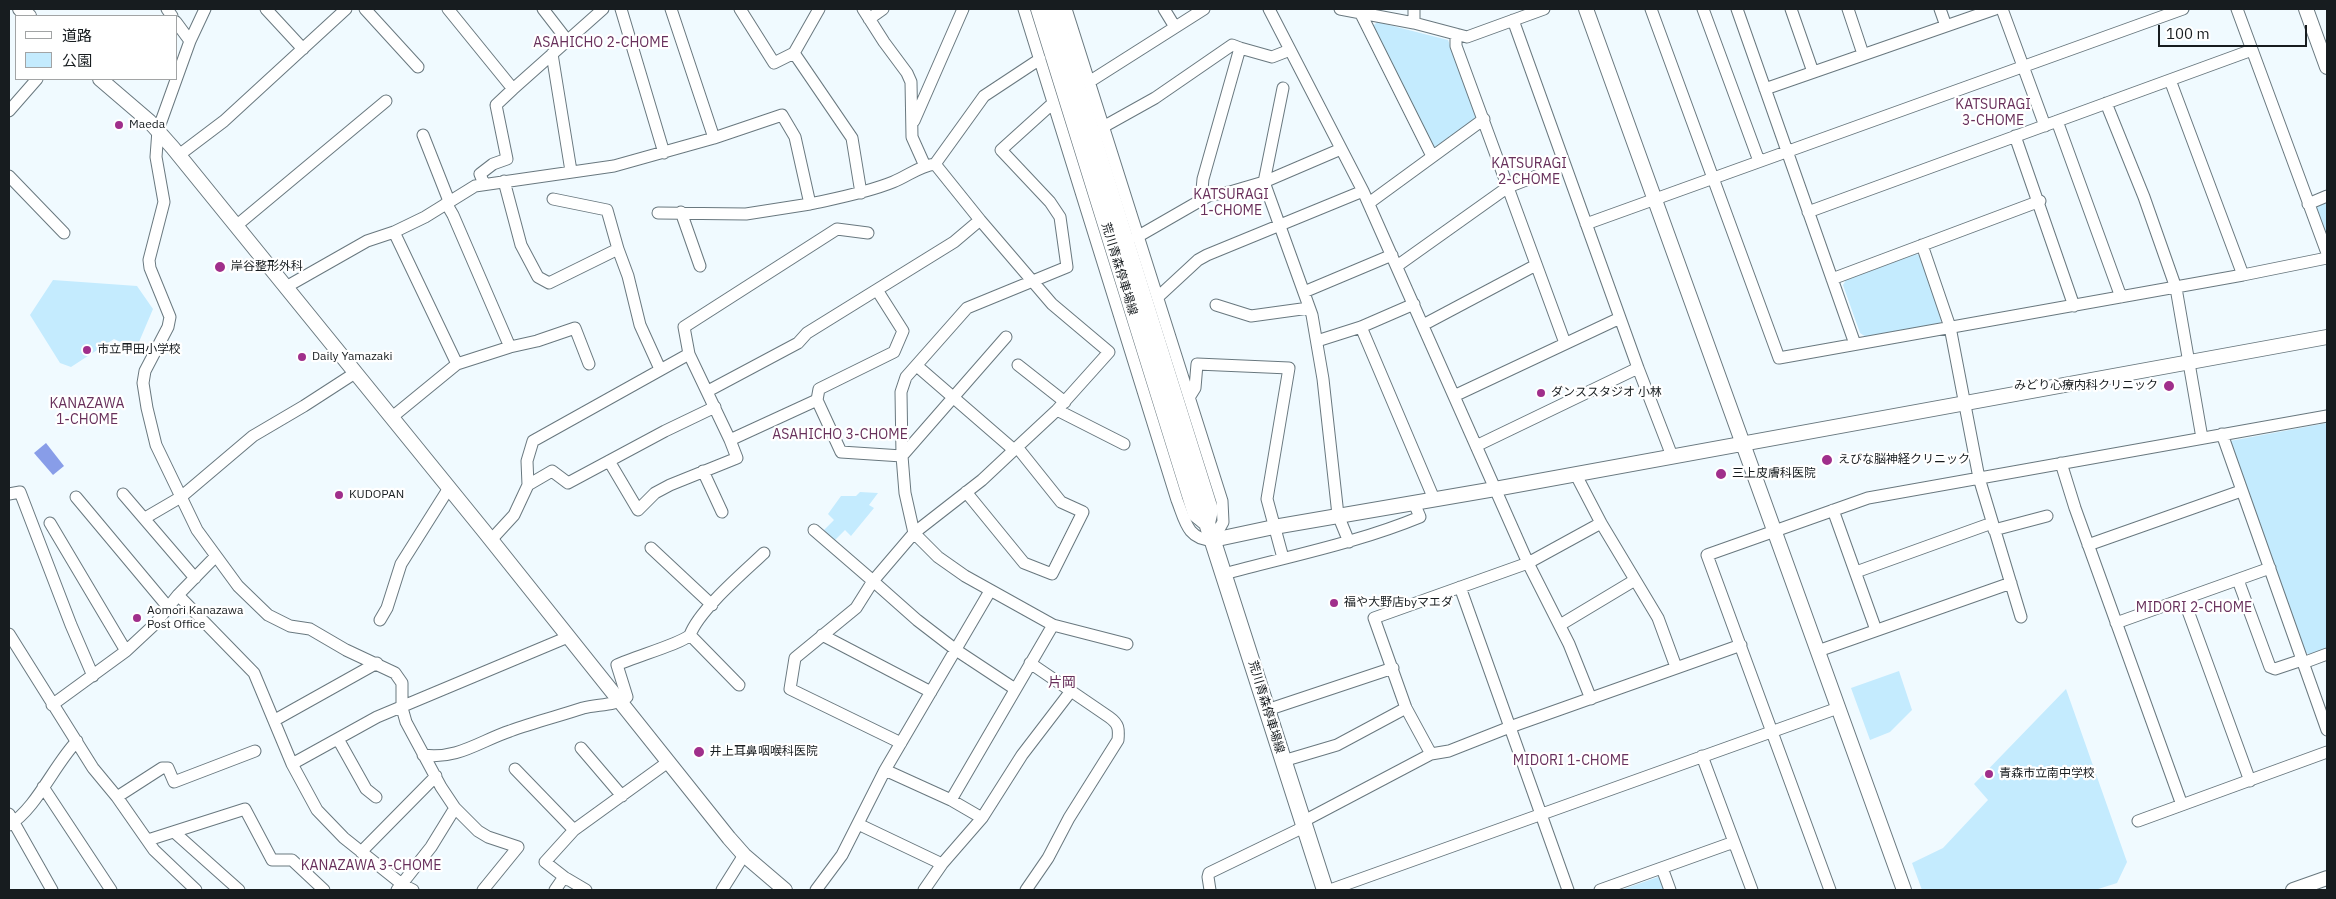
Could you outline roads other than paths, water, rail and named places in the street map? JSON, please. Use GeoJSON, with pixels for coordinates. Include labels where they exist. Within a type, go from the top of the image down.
{"type":"FeatureCollection","features":[{"type":"Feature","properties":{"kind":"main road","name":"荒川青森停車場線"},"geometry":{"type":"LineString","coordinates":[[1039,9],[1090,132]]}},
{"type":"Feature","properties":{"kind":"main road","name":"荒川青森停車場線"},"geometry":{"type":"LineString","coordinates":[[1053,9],[1090,132],[1196,514],[1207,524],[1213,540],[1325,890]]}},
{"type":"Feature","properties":{"kind":"street"},"geometry":{"type":"LineString","coordinates":[[178,74],[190,41],[205,9]]}},
{"type":"Feature","properties":{"kind":"street"},"geometry":{"type":"LineString","coordinates":[[266,9],[303,48]]}},
{"type":"Feature","properties":{"kind":"street"},"geometry":{"type":"LineString","coordinates":[[179,156],[224,121],[346,9]]}},
{"type":"Feature","properties":{"kind":"street"},"geometry":{"type":"LineString","coordinates":[[365,9],[418,67]]}},
{"type":"Feature","properties":{"kind":"street"},"geometry":{"type":"LineString","coordinates":[[448,9],[512,89]]}},
{"type":"Feature","properties":{"kind":"street"},"geometry":{"type":"LineString","coordinates":[[543,9],[567,40]]}},
{"type":"Feature","properties":{"kind":"street"},"geometry":{"type":"LineString","coordinates":[[484,184],[480,174],[493,164],[507,159],[496,105],[603,9]]}},
{"type":"Feature","properties":{"kind":"street"},"geometry":{"type":"LineString","coordinates":[[621,9],[664,153]]}},
{"type":"Feature","properties":{"kind":"street"},"geometry":{"type":"LineString","coordinates":[[672,9],[714,138]]}},
{"type":"Feature","properties":{"kind":"street"},"geometry":{"type":"LineString","coordinates":[[740,9],[774,63],[794,53],[819,9]]}},
{"type":"Feature","properties":{"kind":"street"},"geometry":{"type":"LineString","coordinates":[[883,9],[866,14],[907,73],[911,82],[911,127],[914,145],[1052,304],[1109,352],[1061,406],[1016,449],[914,533],[874,581],[856,608],[795,658],[790,689],[901,743]]}},
{"type":"Feature","properties":{"kind":"street"},"geometry":{"type":"LineString","coordinates":[[1024,9],[1177,500],[1187,526],[1194,536],[1203,540],[1213,540],[1274,526],[1338,515],[1495,490],[1742,443],[2327,337]]}},
{"type":"Feature","properties":{"kind":"street"},"geometry":{"type":"LineString","coordinates":[[1164,9],[1175,27]]}},
{"type":"Feature","properties":{"kind":"street"},"geometry":{"type":"LineString","coordinates":[[1089,82],[1204,9]]}},
{"type":"Feature","properties":{"kind":"street"},"geometry":{"type":"LineString","coordinates":[[1269,9],[1369,203],[1528,563],[1570,644],[1591,699]]}},
{"type":"Feature","properties":{"kind":"street"},"geometry":{"type":"LineString","coordinates":[[1340,9],[1414,23],[1467,37],[1544,9]]}},
{"type":"Feature","properties":{"kind":"street"},"geometry":{"type":"LineString","coordinates":[[1414,9],[1414,23]]}},
{"type":"Feature","properties":{"kind":"street"},"geometry":{"type":"LineString","coordinates":[[1586,9],[1904,890]]}},
{"type":"Feature","properties":{"kind":"street"},"geometry":{"type":"LineString","coordinates":[[1651,9],[1779,358],[2176,288],[2327,258]]}},
{"type":"Feature","properties":{"kind":"street"},"geometry":{"type":"LineString","coordinates":[[1703,9],[1760,162]]}},
{"type":"Feature","properties":{"kind":"street"},"geometry":{"type":"LineString","coordinates":[[1737,9],[1855,344]]}},
{"type":"Feature","properties":{"kind":"street"},"geometry":{"type":"LineString","coordinates":[[1791,9],[1813,72]]}},
{"type":"Feature","properties":{"kind":"street"},"geometry":{"type":"LineString","coordinates":[[1848,9],[1864,54]]}},
{"type":"Feature","properties":{"kind":"street"},"geometry":{"type":"LineString","coordinates":[[1940,9],[1946,26]]}},
{"type":"Feature","properties":{"kind":"street"},"geometry":{"type":"LineString","coordinates":[[1765,89],[1995,9]]}},
{"type":"Feature","properties":{"kind":"street"},"geometry":{"type":"LineString","coordinates":[[2002,9],[2045,126]]}},
{"type":"Feature","properties":{"kind":"street"},"geometry":{"type":"LineString","coordinates":[[1586,224],[2183,9]]}},
{"type":"Feature","properties":{"kind":"street"},"geometry":{"type":"LineString","coordinates":[[2237,9],[2327,253]]}},
{"type":"Feature","properties":{"kind":"street"},"geometry":{"type":"LineString","coordinates":[[2306,9],[2327,67]]}},
{"type":"Feature","properties":{"kind":"street"},"geometry":{"type":"LineString","coordinates":[[911,127],[958,11]]}},
{"type":"Feature","properties":{"kind":"street"},"geometry":{"type":"LineString","coordinates":[[1070,12],[1089,82],[1090,132],[1137,237],[1190,396],[1222,501],[1223,522],[1213,540]]}},
{"type":"Feature","properties":{"kind":"street"},"geometry":{"type":"LineString","coordinates":[[1361,14],[1432,156]]}},
{"type":"Feature","properties":{"kind":"street"},"geometry":{"type":"LineString","coordinates":[[1513,20],[1638,368],[1672,456]]}},
{"type":"Feature","properties":{"kind":"street"},"geometry":{"type":"LineString","coordinates":[[178,25],[190,41]]}},
{"type":"Feature","properties":{"kind":"street"},"geometry":{"type":"LineString","coordinates":[[1456,34],[1456,46],[1565,343]]}},
{"type":"Feature","properties":{"kind":"street"},"geometry":{"type":"LineString","coordinates":[[1090,132],[1155,98],[1232,45],[1272,57],[1290,50]]}},
{"type":"Feature","properties":{"kind":"street"},"geometry":{"type":"LineString","coordinates":[[1200,200],[1203,179],[1240,48]]}},
{"type":"Feature","properties":{"kind":"street"},"geometry":{"type":"LineString","coordinates":[[1808,212],[2252,50]]}},
{"type":"Feature","properties":{"kind":"street"},"geometry":{"type":"LineString","coordinates":[[794,53],[852,138],[861,192]]}},
{"type":"Feature","properties":{"kind":"street"},"geometry":{"type":"LineString","coordinates":[[552,54],[571,171]]}},
{"type":"Feature","properties":{"kind":"street"},"geometry":{"type":"LineString","coordinates":[[658,213],[746,214],[810,204],[893,182],[930,165],[984,96],[1040,59]]}},
{"type":"Feature","properties":{"kind":"street"},"geometry":{"type":"LineString","coordinates":[[9,111],[36,80]]}},
{"type":"Feature","properties":{"kind":"street"},"geometry":{"type":"LineString","coordinates":[[101,80],[158,130],[744,855],[785,890]]}},
{"type":"Feature","properties":{"kind":"street"},"geometry":{"type":"LineString","coordinates":[[176,80],[158,130],[156,157],[164,202],[150,260],[150,268],[170,317],[168,327],[149,360],[143,383],[156,445],[197,530],[238,586],[268,615],[290,626],[310,629],[346,650],[395,673],[402,683],[402,708],[406,722],[455,808],[488,837],[518,847],[483,890]]}},
{"type":"Feature","properties":{"kind":"street"},"geometry":{"type":"LineString","coordinates":[[2170,80],[2243,275]]}},
{"type":"Feature","properties":{"kind":"street"},"geometry":{"type":"LineString","coordinates":[[1283,88],[1264,182],[1310,308],[1317,340],[1338,515],[1349,542]]}},
{"type":"Feature","properties":{"kind":"street"},"geometry":{"type":"LineString","coordinates":[[236,226],[386,101]]}},
{"type":"Feature","properties":{"kind":"street"},"geometry":{"type":"LineString","coordinates":[[1053,103],[1002,150],[1050,202],[1060,217],[1068,267],[967,308],[906,378],[901,392],[902,456],[905,493],[914,533],[938,557],[990,591],[1053,625],[1127,644]]}},
{"type":"Feature","properties":{"kind":"street"},"geometry":{"type":"LineString","coordinates":[[2106,103],[2144,198],[2176,288],[2202,438]]}},
{"type":"Feature","properties":{"kind":"street"},"geometry":{"type":"LineString","coordinates":[[286,287],[367,240],[394,232],[475,186],[614,166],[714,138],[782,115],[795,137],[810,204]]}},
{"type":"Feature","properties":{"kind":"street"},"geometry":{"type":"LineString","coordinates":[[1369,203],[1484,119]]}},
{"type":"Feature","properties":{"kind":"street"},"geometry":{"type":"LineString","coordinates":[[2057,121],[2120,298]]}},
{"type":"Feature","properties":{"kind":"street"},"geometry":{"type":"LineString","coordinates":[[423,135],[448,202],[510,347]]}},
{"type":"Feature","properties":{"kind":"street"},"geometry":{"type":"LineString","coordinates":[[2016,136],[2040,201],[2074,306]]}},
{"type":"Feature","properties":{"kind":"street"},"geometry":{"type":"LineString","coordinates":[[1137,237],[1210,195],[1230,192],[1264,182],[1341,149]]}},
{"type":"Feature","properties":{"kind":"street"},"geometry":{"type":"LineString","coordinates":[[1304,292],[1394,261],[1508,187],[1565,165]]}},
{"type":"Feature","properties":{"kind":"street"},"geometry":{"type":"LineString","coordinates":[[9,176],[64,233]]}},
{"type":"Feature","properties":{"kind":"street"},"geometry":{"type":"LineString","coordinates":[[504,181],[521,245],[538,278],[549,283],[618,250]]}},
{"type":"Feature","properties":{"kind":"street"},"geometry":{"type":"LineString","coordinates":[[1158,297],[1198,260],[1363,191]]}},
{"type":"Feature","properties":{"kind":"street"},"geometry":{"type":"LineString","coordinates":[[2308,204],[2327,196]]}},
{"type":"Feature","properties":{"kind":"street"},"geometry":{"type":"LineString","coordinates":[[553,199],[607,210],[618,250],[628,276],[640,325],[660,369]]}},
{"type":"Feature","properties":{"kind":"street"},"geometry":{"type":"LineString","coordinates":[[1832,279],[2040,201]]}},
{"type":"Feature","properties":{"kind":"street"},"geometry":{"type":"LineString","coordinates":[[680,212],[700,266]]}},
{"type":"Feature","properties":{"kind":"street"},"geometry":{"type":"LineString","coordinates":[[708,391],[798,342],[807,333],[954,242],[980,220]]}},
{"type":"Feature","properties":{"kind":"street"},"geometry":{"type":"LineString","coordinates":[[609,461],[638,510],[655,494],[738,458],[689,354],[684,327],[837,229],[868,233]]}},
{"type":"Feature","properties":{"kind":"street"},"geometry":{"type":"LineString","coordinates":[[394,232],[457,364]]}},
{"type":"Feature","properties":{"kind":"street"},"geometry":{"type":"LineString","coordinates":[[1922,245],[1950,327],[1979,478],[2021,617]]}},
{"type":"Feature","properties":{"kind":"street"},"geometry":{"type":"LineString","coordinates":[[1423,325],[1536,265]]}},
{"type":"Feature","properties":{"kind":"street"},"geometry":{"type":"LineString","coordinates":[[877,290],[903,331],[894,352],[819,390],[817,400],[841,452],[902,456]]}},
{"type":"Feature","properties":{"kind":"street"},"geometry":{"type":"LineString","coordinates":[[1317,340],[1361,327],[1414,304]]}},
{"type":"Feature","properties":{"kind":"street"},"geometry":{"type":"LineString","coordinates":[[1216,305],[1252,316],[1310,308]]}},
{"type":"Feature","properties":{"kind":"street"},"geometry":{"type":"LineString","coordinates":[[1454,396],[1620,318]]}},
{"type":"Feature","properties":{"kind":"street"},"geometry":{"type":"LineString","coordinates":[[1361,327],[1434,499]]}},
{"type":"Feature","properties":{"kind":"street"},"geometry":{"type":"LineString","coordinates":[[391,418],[457,364],[575,328],[589,364]]}},
{"type":"Feature","properties":{"kind":"street"},"geometry":{"type":"LineString","coordinates":[[902,456],[1006,337]]}},
{"type":"Feature","properties":{"kind":"street"},"geometry":{"type":"LineString","coordinates":[[491,540],[514,515],[528,485],[527,461],[532,441],[689,354]]}},
{"type":"Feature","properties":{"kind":"street"},"geometry":{"type":"LineString","coordinates":[[1018,364],[1061,406],[1124,444]]}},
{"type":"Feature","properties":{"kind":"street"},"geometry":{"type":"LineString","coordinates":[[1190,396],[1195,388],[1198,364],[1288,368],[1267,499],[1283,558]]}},
{"type":"Feature","properties":{"kind":"street"},"geometry":{"type":"LineString","coordinates":[[917,366],[1016,449],[1061,502],[1083,512],[1052,574],[1024,563],[966,492]]}},
{"type":"Feature","properties":{"kind":"street"},"geometry":{"type":"LineString","coordinates":[[1476,446],[1638,368]]}},
{"type":"Feature","properties":{"kind":"street"},"geometry":{"type":"LineString","coordinates":[[145,518],[181,497],[253,436],[355,373]]}},
{"type":"Feature","properties":{"kind":"street"},"geometry":{"type":"LineString","coordinates":[[730,440],[817,400]]}},
{"type":"Feature","properties":{"kind":"street"},"geometry":{"type":"LineString","coordinates":[[528,485],[552,471],[568,482],[715,407]]}},
{"type":"Feature","properties":{"kind":"street"},"geometry":{"type":"LineString","coordinates":[[1830,890],[1707,555],[1868,498],[2327,416]]}},
{"type":"Feature","properties":{"kind":"street"},"geometry":{"type":"LineString","coordinates":[[2222,434],[2303,661],[2322,697],[2327,730]]}},
{"type":"Feature","properties":{"kind":"street"},"geometry":{"type":"LineString","coordinates":[[2061,464],[2088,545],[2182,805]]}},
{"type":"Feature","properties":{"kind":"street"},"geometry":{"type":"LineString","coordinates":[[703,472],[722,512]]}},
{"type":"Feature","properties":{"kind":"street"},"geometry":{"type":"LineString","coordinates":[[1576,474],[1601,523],[1658,618],[1676,667]]}},
{"type":"Feature","properties":{"kind":"street"},"geometry":{"type":"LineString","coordinates":[[380,620],[388,608],[401,564],[449,488]]}},
{"type":"Feature","properties":{"kind":"street"},"geometry":{"type":"LineString","coordinates":[[2088,545],[2241,491]]}},
{"type":"Feature","properties":{"kind":"street"},"geometry":{"type":"LineString","coordinates":[[9,494],[20,492],[71,625],[93,676]]}},
{"type":"Feature","properties":{"kind":"street"},"geometry":{"type":"LineString","coordinates":[[123,494],[195,578]]}},
{"type":"Feature","properties":{"kind":"street"},"geometry":{"type":"LineString","coordinates":[[76,497],[168,607]]}},
{"type":"Feature","properties":{"kind":"street"},"geometry":{"type":"LineString","coordinates":[[1224,574],[1349,542],[1390,529],[1420,517],[1414,502]]}},
{"type":"Feature","properties":{"kind":"street"},"geometry":{"type":"LineString","coordinates":[[1833,510],[1876,630]]}},
{"type":"Feature","properties":{"kind":"street"},"geometry":{"type":"LineString","coordinates":[[1856,572],[1993,527],[2046,516]]}},
{"type":"Feature","properties":{"kind":"street"},"geometry":{"type":"LineString","coordinates":[[1431,754],[1406,708],[1374,618],[1528,563],[1601,523]]}},
{"type":"Feature","properties":{"kind":"street"},"geometry":{"type":"LineString","coordinates":[[50,524],[126,651]]}},
{"type":"Feature","properties":{"kind":"street"},"geometry":{"type":"LineString","coordinates":[[814,530],[917,620],[956,650],[1015,689]]}},
{"type":"Feature","properties":{"kind":"street"},"geometry":{"type":"LineString","coordinates":[[651,548],[712,605]]}},
{"type":"Feature","properties":{"kind":"street"},"geometry":{"type":"LineString","coordinates":[[424,755],[439,758],[454,754],[510,731],[590,706],[621,702],[627,697],[617,665],[658,648],[684,640],[690,634],[693,626],[712,605],[764,553]]}},
{"type":"Feature","properties":{"kind":"street"},"geometry":{"type":"LineString","coordinates":[[52,705],[126,651],[155,624],[178,595],[215,557]]}},
{"type":"Feature","properties":{"kind":"street"},"geometry":{"type":"LineString","coordinates":[[2116,623],[2270,568]]}},
{"type":"Feature","properties":{"kind":"street"},"geometry":{"type":"LineString","coordinates":[[1560,625],[1635,580]]}},
{"type":"Feature","properties":{"kind":"street"},"geometry":{"type":"LineString","coordinates":[[2238,580],[2270,667],[2275,669],[2327,654]]}},
{"type":"Feature","properties":{"kind":"street"},"geometry":{"type":"LineString","coordinates":[[1818,651],[2011,583]]}},
{"type":"Feature","properties":{"kind":"street"},"geometry":{"type":"LineString","coordinates":[[1460,587],[1568,890]]}},
{"type":"Feature","properties":{"kind":"street"},"geometry":{"type":"LineString","coordinates":[[816,890],[842,854],[885,770],[990,591]]}},
{"type":"Feature","properties":{"kind":"street"},"geometry":{"type":"LineString","coordinates":[[178,595],[254,673],[292,764],[317,810],[344,838],[404,888],[455,808]]}},
{"type":"Feature","properties":{"kind":"street"},"geometry":{"type":"LineString","coordinates":[[2184,600],[2250,781]]}},
{"type":"Feature","properties":{"kind":"street"},"geometry":{"type":"LineString","coordinates":[[951,800],[1053,625]]}},
{"type":"Feature","properties":{"kind":"street"},"geometry":{"type":"LineString","coordinates":[[9,634],[93,768],[154,850],[196,890]]}},
{"type":"Feature","properties":{"kind":"street"},"geometry":{"type":"LineString","coordinates":[[690,634],[739,685]]}},
{"type":"Feature","properties":{"kind":"street"},"geometry":{"type":"LineString","coordinates":[[822,635],[931,692]]}},
{"type":"Feature","properties":{"kind":"street"},"geometry":{"type":"LineString","coordinates":[[292,764],[377,717],[568,637]]}},
{"type":"Feature","properties":{"kind":"street"},"geometry":{"type":"LineString","coordinates":[[1210,890],[1209,873],[1303,825],[1431,754],[1449,752],[1510,727],[1741,645]]}},
{"type":"Feature","properties":{"kind":"street"},"geometry":{"type":"LineString","coordinates":[[275,720],[376,663]]}},
{"type":"Feature","properties":{"kind":"street"},"geometry":{"type":"LineString","coordinates":[[1026,890],[1048,858],[1068,818],[1118,740],[1117,723],[1030,663]]}},
{"type":"Feature","properties":{"kind":"street"},"geometry":{"type":"LineString","coordinates":[[1267,710],[1393,668]]}},
{"type":"Feature","properties":{"kind":"street"},"geometry":{"type":"LineString","coordinates":[[924,890],[942,864],[982,818],[1022,755],[1070,690]]}},
{"type":"Feature","properties":{"kind":"street"},"geometry":{"type":"LineString","coordinates":[[1283,761],[1337,745],[1406,708]]}},
{"type":"Feature","properties":{"kind":"street"},"geometry":{"type":"LineString","coordinates":[[1330,890],[1541,812],[1838,708]]}},
{"type":"Feature","properties":{"kind":"street"},"geometry":{"type":"LineString","coordinates":[[338,739],[366,789],[376,797]]}},
{"type":"Feature","properties":{"kind":"street"},"geometry":{"type":"LineString","coordinates":[[52,890],[10,820],[21,818],[62,757],[76,741]]}},
{"type":"Feature","properties":{"kind":"street"},"geometry":{"type":"LineString","coordinates":[[581,748],[622,796]]}},
{"type":"Feature","properties":{"kind":"street"},"geometry":{"type":"LineString","coordinates":[[117,798],[162,768],[168,768],[174,782],[255,751]]}},
{"type":"Feature","properties":{"kind":"street"},"geometry":{"type":"LineString","coordinates":[[2138,821],[2327,752]]}},
{"type":"Feature","properties":{"kind":"street"},"geometry":{"type":"LineString","coordinates":[[1702,756],[1752,890]]}},
{"type":"Feature","properties":{"kind":"street"},"geometry":{"type":"LineString","coordinates":[[568,880],[545,862],[574,830],[668,762]]}},
{"type":"Feature","properties":{"kind":"street"},"geometry":{"type":"LineString","coordinates":[[515,769],[574,830]]}},
{"type":"Feature","properties":{"kind":"street"},"geometry":{"type":"LineString","coordinates":[[885,770],[951,800],[982,818]]}},
{"type":"Feature","properties":{"kind":"street"},"geometry":{"type":"LineString","coordinates":[[361,852],[436,776]]}},
{"type":"Feature","properties":{"kind":"street"},"geometry":{"type":"LineString","coordinates":[[43,787],[111,890]]}},
{"type":"Feature","properties":{"kind":"street"},"geometry":{"type":"LineString","coordinates":[[148,840],[245,809],[272,860],[292,860],[324,890]]}},
{"type":"Feature","properties":{"kind":"street"},"geometry":{"type":"LineString","coordinates":[[858,824],[942,864]]}},
{"type":"Feature","properties":{"kind":"street"},"geometry":{"type":"LineString","coordinates":[[174,832],[239,890]]}},
{"type":"Feature","properties":{"kind":"street"},"geometry":{"type":"LineString","coordinates":[[1600,890],[1734,842]]}},
{"type":"Feature","properties":{"kind":"street"},"geometry":{"type":"LineString","coordinates":[[722,890],[744,855]]}},
{"type":"Feature","properties":{"kind":"street"},"geometry":{"type":"LineString","coordinates":[[1662,868],[1670,890]]}},
{"type":"Feature","properties":{"kind":"street"},"geometry":{"type":"LineString","coordinates":[[555,890],[564,877],[586,890]]}},
{"type":"Feature","properties":{"kind":"street"},"geometry":{"type":"LineString","coordinates":[[2293,890],[2327,878]]}},
{"type":"Feature","properties":{"kind":"water"},"geometry":{"type":"Polygon","coordinates":[[[46,443],[64,466],[53,475],[34,453],[46,443]]]}},
{"type":"Feature","properties":{"kind":"place","name":"Maeda"},"geometry":{"type":"Point","coordinates":[119,125]}},
{"type":"Feature","properties":{"kind":"place","name":"岸谷整形外科"},"geometry":{"type":"Point","coordinates":[220,267]}},
{"type":"Feature","properties":{"kind":"place","name":"市立甲田小学校"},"geometry":{"type":"Point","coordinates":[87,350]}},
{"type":"Feature","properties":{"kind":"place","name":"Daily Yamazaki"},"geometry":{"type":"Point","coordinates":[302,357]}},
{"type":"Feature","properties":{"kind":"place","name":"みどり心療内科クリニック"},"geometry":{"type":"Point","coordinates":[2169,386]}},
{"type":"Feature","properties":{"kind":"place","name":"ダンススタジオ 小林"},"geometry":{"type":"Point","coordinates":[1541,393]}},
{"type":"Feature","properties":{"kind":"place","name":"えびな脳神経クリニック"},"geometry":{"type":"Point","coordinates":[1827,460]}},
{"type":"Feature","properties":{"kind":"place","name":"三上皮膚科医院"},"geometry":{"type":"Point","coordinates":[1721,474]}},
{"type":"Feature","properties":{"kind":"place","name":"KUDOPAN"},"geometry":{"type":"Point","coordinates":[339,495]}},
{"type":"Feature","properties":{"kind":"place","name":"福や大野店byマエダ"},"geometry":{"type":"Point","coordinates":[1334,603]}},
{"type":"Feature","properties":{"kind":"place","name":"Aomori Kanazawa Post Office"},"geometry":{"type":"Point","coordinates":[137,618]}},
{"type":"Feature","properties":{"kind":"place","name":"井上耳鼻咽喉科医院"},"geometry":{"type":"Point","coordinates":[699,752]}},
{"type":"Feature","properties":{"kind":"place","name":"青森市立南中学校"},"geometry":{"type":"Point","coordinates":[1989,774]}},
{"type":"Feature","properties":{"kind":"district","name":"ASAHICHO 2-CHOME"},"geometry":{"type":"Point","coordinates":[601,43]}},
{"type":"Feature","properties":{"kind":"district","name":"KATSURAGI 3-CHOME"},"geometry":{"type":"Point","coordinates":[1993,114]}},
{"type":"Feature","properties":{"kind":"district","name":"KATSURAGI 2-CHOME"},"geometry":{"type":"Point","coordinates":[1529,172]}},
{"type":"Feature","properties":{"kind":"district","name":"KATSURAGI 1-CHOME"},"geometry":{"type":"Point","coordinates":[1231,204]}},
{"type":"Feature","properties":{"kind":"district","name":"KANAZAWA 1-CHOME"},"geometry":{"type":"Point","coordinates":[87,412]}},
{"type":"Feature","properties":{"kind":"district","name":"ASAHICHO 3-CHOME"},"geometry":{"type":"Point","coordinates":[840,435]}},
{"type":"Feature","properties":{"kind":"district","name":"MIDORI 2-CHOME"},"geometry":{"type":"Point","coordinates":[2194,608]}},
{"type":"Feature","properties":{"kind":"district","name":"片岡"},"geometry":{"type":"Point","coordinates":[1062,683]}},
{"type":"Feature","properties":{"kind":"district","name":"MIDORI 1-CHOME"},"geometry":{"type":"Point","coordinates":[1571,761]}},
{"type":"Feature","properties":{"kind":"district","name":"KANAZAWA 3-CHOME"},"geometry":{"type":"Point","coordinates":[371,866]}}]}
